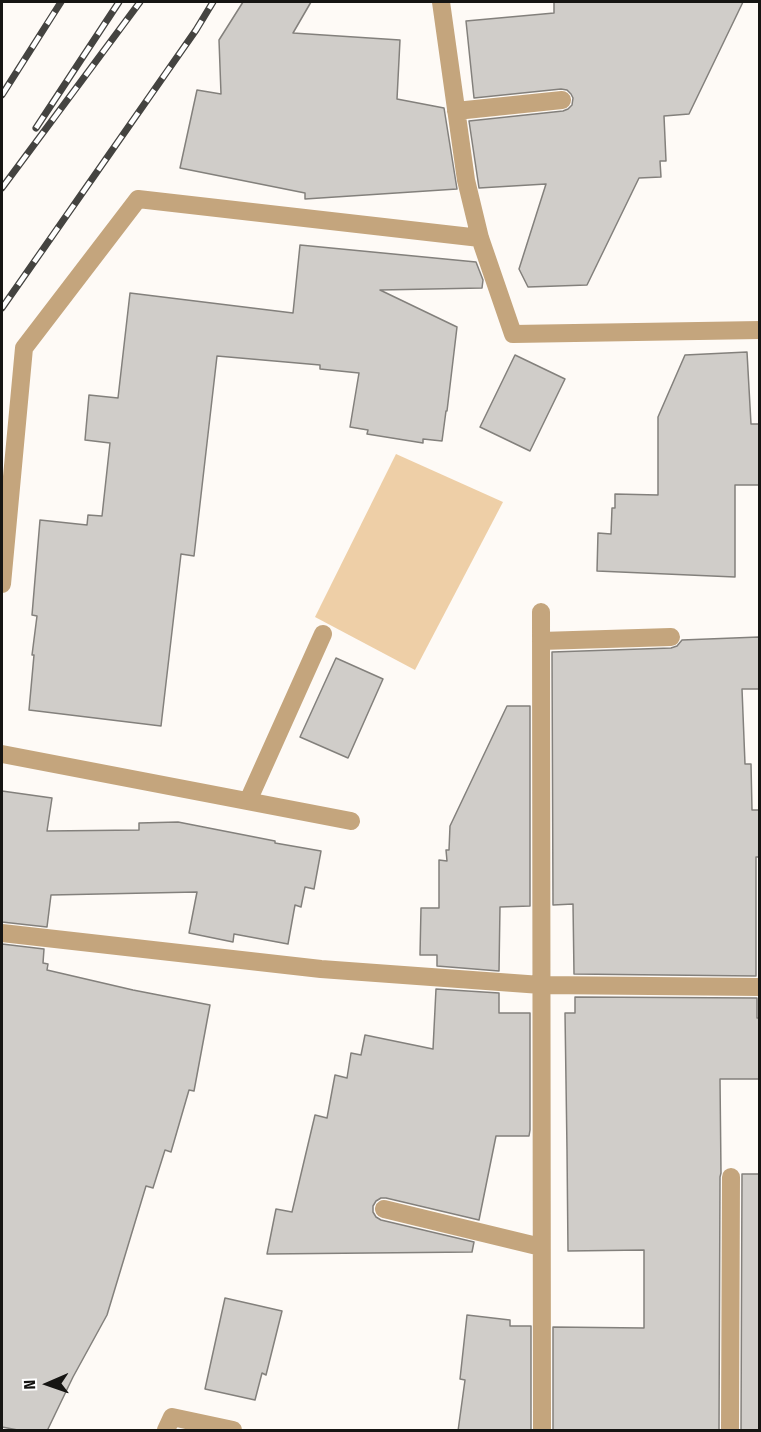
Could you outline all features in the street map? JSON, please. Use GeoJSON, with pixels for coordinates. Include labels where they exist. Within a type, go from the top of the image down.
{"type":"FeatureCollection","features":[{"type":"Feature","properties":{"kind":"street"},"geometry":{"type":"LineString","coordinates":[[441,2],[466,180],[480,238],[513,334],[759,330]]}},
{"type":"Feature","properties":{"kind":"street"},"geometry":{"type":"LineString","coordinates":[[456,111],[562,100]]}},
{"type":"Feature","properties":{"kind":"street"},"geometry":{"type":"LineString","coordinates":[[2,584],[24,348],[138,199],[480,238]]}},
{"type":"Feature","properties":{"kind":"street"},"geometry":{"type":"LineString","coordinates":[[542,612],[542,1431]]}},
{"type":"Feature","properties":{"kind":"street"},"geometry":{"type":"LineString","coordinates":[[248,801],[323,634]]}},
{"type":"Feature","properties":{"kind":"street"},"geometry":{"type":"LineString","coordinates":[[541,641],[671,637]]}},
{"type":"Feature","properties":{"kind":"street"},"geometry":{"type":"LineString","coordinates":[[2,754],[351,821]]}},
{"type":"Feature","properties":{"kind":"street"},"geometry":{"type":"LineString","coordinates":[[2,933],[321,969],[541,985],[759,987]]}},
{"type":"Feature","properties":{"kind":"street"},"geometry":{"type":"LineString","coordinates":[[730,1431],[731,1177]]}},
{"type":"Feature","properties":{"kind":"street"},"geometry":{"type":"LineString","coordinates":[[384,1209],[541,1247]]}},
{"type":"Feature","properties":{"kind":"street"},"geometry":{"type":"LineString","coordinates":[[169,1424],[233,1431]]}},
{"type":"Feature","properties":{"kind":"shaded area"},"geometry":{"type":"Polygon","coordinates":[[[396,454],[503,502],[415,670],[315,617],[396,454]]]}},
{"type":"Feature","properties":{"kind":"building"},"geometry":{"type":"Polygon","coordinates":[[[243,2],[311,2],[293,33],[400,40],[397,99],[444,108],[457,189],[305,199],[305,193],[180,168],[197,90],[221,94],[219,40],[243,2]]]}},
{"type":"Feature","properties":{"kind":"building"},"geometry":{"type":"Polygon","coordinates":[[[554,2],[743,2],[689,114],[664,116],[666,161],[660,161],[661,177],[639,178],[587,285],[528,287],[519,269],[546,184],[479,188],[469,121],[563,111],[572,105],[573,98],[567,90],[561,89],[474,98],[466,21],[554,13],[554,2]]]}},
{"type":"Feature","properties":{"kind":"building"},"geometry":{"type":"Polygon","coordinates":[[[300,245],[476,262],[483,280],[482,288],[380,290],[457,327],[442,441],[423,439],[423,443],[367,434],[368,430],[350,427],[359,373],[320,369],[320,365],[217,356],[194,556],[181,554],[161,726],[29,710],[37,616],[32,615],[40,520],[87,525],[88,515],[102,516],[110,443],[85,440],[89,395],[118,398],[130,293],[293,313],[300,245]]]}},
{"type":"Feature","properties":{"kind":"building"},"geometry":{"type":"Polygon","coordinates":[[[747,352],[751,424],[759,424],[759,485],[735,485],[735,577],[597,571],[598,533],[611,534],[615,494],[658,495],[658,417],[685,355],[747,352]]]}},
{"type":"Feature","properties":{"kind":"building"},"geometry":{"type":"Polygon","coordinates":[[[515,355],[565,379],[530,451],[480,427],[515,355]]]}},
{"type":"Feature","properties":{"kind":"building"},"geometry":{"type":"Polygon","coordinates":[[[759,637],[759,689],[742,689],[745,764],[751,764],[752,810],[759,810],[759,857],[756,857],[756,976],[574,974],[573,904],[553,905],[552,652],[671,648],[677,646],[682,640],[759,637]]]}},
{"type":"Feature","properties":{"kind":"building"},"geometry":{"type":"Polygon","coordinates":[[[336,658],[383,679],[348,758],[300,737],[336,658]]]}},
{"type":"Feature","properties":{"kind":"building"},"geometry":{"type":"Polygon","coordinates":[[[507,706],[530,706],[530,906],[500,907],[499,971],[437,966],[437,955],[420,955],[421,908],[439,908],[439,860],[447,861],[446,850],[449,850],[450,826],[507,706]]]}},
{"type":"Feature","properties":{"kind":"building"},"geometry":{"type":"Polygon","coordinates":[[[2,791],[52,798],[47,831],[139,830],[139,823],[178,822],[321,851],[314,889],[305,887],[301,907],[295,905],[288,944],[234,934],[233,942],[189,933],[197,892],[51,895],[47,927],[2,922],[2,791]]]}},
{"type":"Feature","properties":{"kind":"building"},"geometry":{"type":"Polygon","coordinates":[[[2,944],[44,949],[43,963],[48,964],[47,970],[210,1005],[194,1091],[189,1090],[171,1152],[165,1150],[153,1188],[146,1186],[107,1315],[47,1431],[23,1431],[2,1427],[2,944]]]}},
{"type":"Feature","properties":{"kind":"building"},"geometry":{"type":"Polygon","coordinates":[[[436,989],[499,993],[499,1013],[530,1013],[529,1136],[496,1136],[479,1220],[386,1198],[376,1201],[373,1212],[381,1220],[474,1242],[472,1252],[267,1254],[276,1209],[292,1212],[315,1115],[327,1118],[335,1075],[347,1078],[351,1053],[361,1055],[365,1035],[433,1049],[436,989]]]}},
{"type":"Feature","properties":{"kind":"building"},"geometry":{"type":"Polygon","coordinates":[[[575,997],[757,998],[759,1079],[720,1079],[719,1431],[553,1431],[553,1327],[644,1328],[644,1250],[568,1251],[565,1013],[575,1013],[575,997]]]}},
{"type":"Feature","properties":{"kind":"building"},"geometry":{"type":"Polygon","coordinates":[[[742,1174],[759,1174],[759,1431],[741,1431],[742,1174]]]}},
{"type":"Feature","properties":{"kind":"building"},"geometry":{"type":"Polygon","coordinates":[[[225,1298],[282,1311],[266,1375],[262,1373],[255,1400],[205,1389],[225,1298]]]}},
{"type":"Feature","properties":{"kind":"building"},"geometry":{"type":"Polygon","coordinates":[[[467,1315],[510,1320],[510,1326],[531,1326],[531,1431],[458,1431],[465,1380],[460,1379],[467,1315]]]}},
{"type":"Feature","properties":{"kind":"railway"},"geometry":{"type":"LineString","coordinates":[[2,95],[61,2]]}},
{"type":"Feature","properties":{"kind":"railway"},"geometry":{"type":"LineString","coordinates":[[36,128],[119,2]]}},
{"type":"Feature","properties":{"kind":"railway"},"geometry":{"type":"LineString","coordinates":[[2,188],[140,2]]}},
{"type":"Feature","properties":{"kind":"railway"},"geometry":{"type":"LineString","coordinates":[[2,308],[196,30],[213,2]]}}]}
